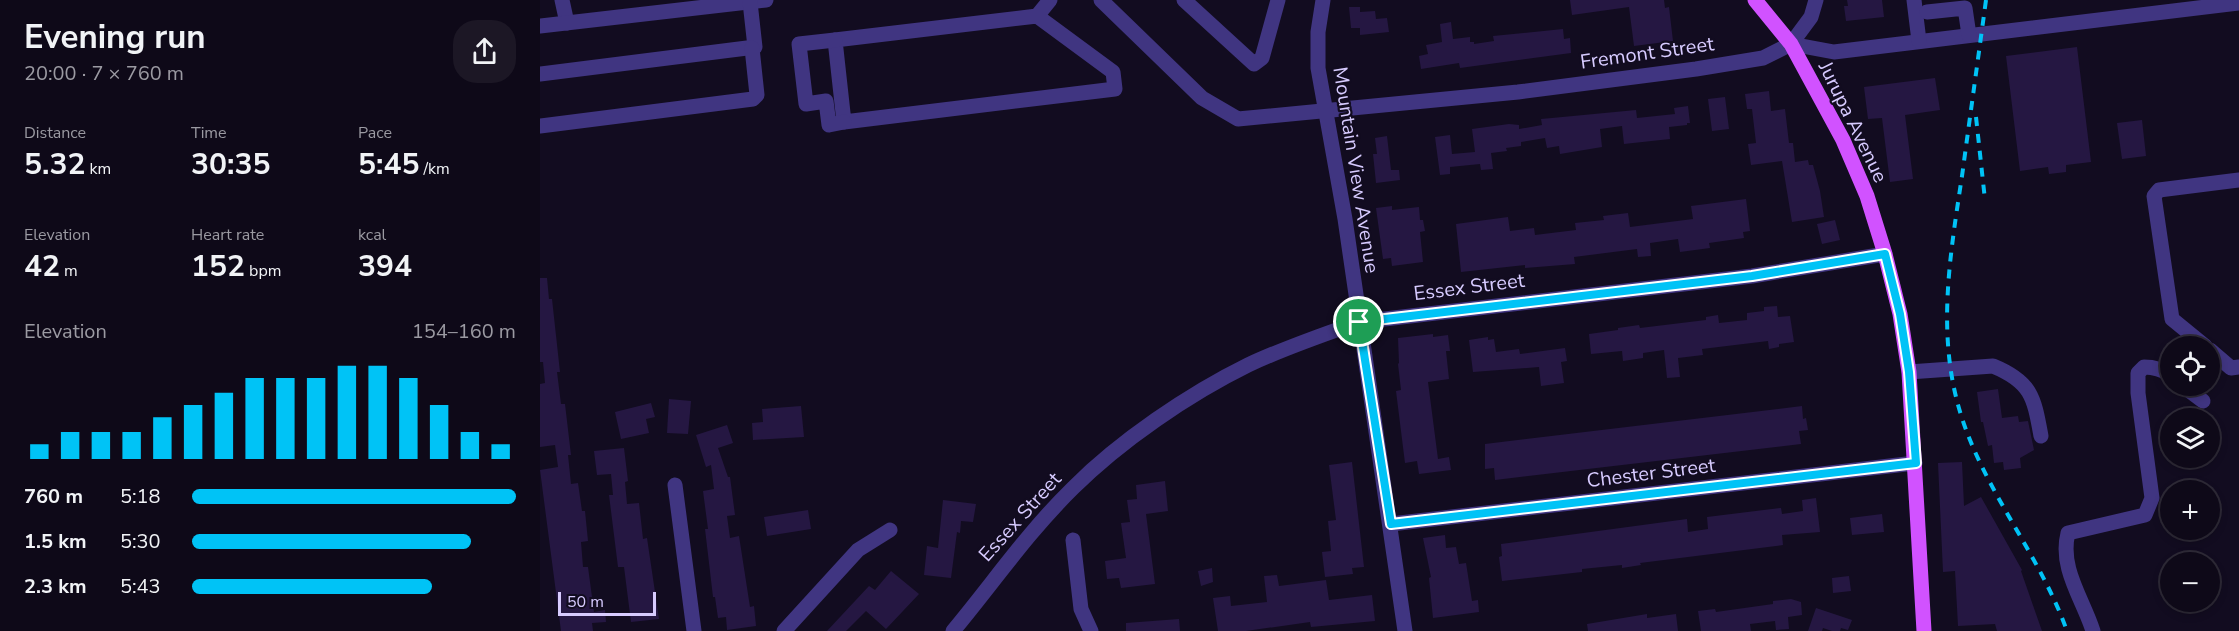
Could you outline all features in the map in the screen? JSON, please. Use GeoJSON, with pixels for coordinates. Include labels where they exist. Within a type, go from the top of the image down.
{"type":"FeatureCollection","features":[{"type":"Feature","properties":{"kind":"main road","name":"Jurupa Avenue"},"geometry":{"type":"LineString","coordinates":[[1755,0],[1791,44],[1843,140],[1867,196],[1885,254],[1900,314],[1909,372],[1924,631]]}},
{"type":"Feature","properties":{"kind":"street"},"geometry":{"type":"LineString","coordinates":[[562,0],[567,23]]}},
{"type":"Feature","properties":{"kind":"street"},"geometry":{"type":"LineString","coordinates":[[540,26],[766,0]]}},
{"type":"Feature","properties":{"kind":"street"},"geometry":{"type":"LineString","coordinates":[[1037,16],[1050,0]]}},
{"type":"Feature","properties":{"kind":"street","name":"Fremont Street"},"geometry":{"type":"LineString","coordinates":[[1101,0],[1203,98],[1238,119],[1518,92],[1696,69],[1763,58],[1791,44]]}},
{"type":"Feature","properties":{"kind":"street"},"geometry":{"type":"LineString","coordinates":[[1184,0],[1254,64],[1262,58],[1278,0]]}},
{"type":"Feature","properties":{"kind":"street","name":"Mountain View Avenue"},"geometry":{"type":"LineString","coordinates":[[1323,0],[1320,9],[1318,68],[1345,219],[1406,631]]}},
{"type":"Feature","properties":{"kind":"street"},"geometry":{"type":"LineString","coordinates":[[1816,0],[1811,17],[1791,44],[1834,52],[1969,35],[2144,7],[2239,3]]}},
{"type":"Feature","properties":{"kind":"street"},"geometry":{"type":"LineString","coordinates":[[1914,0],[1919,41]]}},
{"type":"Feature","properties":{"kind":"street"},"geometry":{"type":"LineString","coordinates":[[540,126],[753,99],[757,95],[750,2]]}},
{"type":"Feature","properties":{"kind":"street"},"geometry":{"type":"LineString","coordinates":[[1927,12],[1965,8],[1969,35]]}},
{"type":"Feature","properties":{"kind":"street"},"geometry":{"type":"LineString","coordinates":[[1037,16],[1113,72],[1115,89],[829,124],[826,101],[806,104],[799,44],[1037,16]]}},
{"type":"Feature","properties":{"kind":"street"},"geometry":{"type":"LineString","coordinates":[[835,40],[844,122]]}},
{"type":"Feature","properties":{"kind":"street"},"geometry":{"type":"LineString","coordinates":[[540,74],[752,48]]}},
{"type":"Feature","properties":{"kind":"street"},"geometry":{"type":"LineString","coordinates":[[2193,336],[2172,319],[2154,196],[2159,190],[2239,180]]}},
{"type":"Feature","properties":{"kind":"street","name":"Essex Street"},"geometry":{"type":"LineString","coordinates":[[953,631],[1033,531],[1074,487],[1124,444],[1179,405],[1247,366],[1302,342],[1359,322],[1752,276],[1885,254]]}},
{"type":"Feature","properties":{"kind":"street"},"geometry":{"type":"LineString","coordinates":[[2220,357],[2235,368]]}},
{"type":"Feature","properties":{"kind":"street"},"geometry":{"type":"LineString","coordinates":[[1909,372],[1993,366],[2005,371],[2028,390],[2035,406],[2041,436]]}},
{"type":"Feature","properties":{"kind":"street"},"geometry":{"type":"LineString","coordinates":[[2093,631],[2066,565],[2065,544],[2068,533],[2145,514],[2150,507],[2152,498],[2138,393],[2138,373],[2144,367],[2160,369]]}},
{"type":"Feature","properties":{"kind":"street"},"geometry":{"type":"LineString","coordinates":[[2196,396],[2203,401]]}},
{"type":"Feature","properties":{"kind":"street","name":"Chester Street"},"geometry":{"type":"LineString","coordinates":[[1391,524],[1916,463]]}},
{"type":"Feature","properties":{"kind":"street"},"geometry":{"type":"LineString","coordinates":[[675,485],[694,631]]}},
{"type":"Feature","properties":{"kind":"street"},"geometry":{"type":"LineString","coordinates":[[784,631],[858,550],[890,530]]}},
{"type":"Feature","properties":{"kind":"street"},"geometry":{"type":"LineString","coordinates":[[1073,540],[1081,609],[1091,631]]}},
{"type":"Feature","properties":{"kind":"building"},"geometry":{"type":"Polygon","coordinates":[[[1570,0],[1664,0],[1665,8],[1669,7],[1673,41],[1634,46],[1629,7],[1572,15],[1570,0]]]}},
{"type":"Feature","properties":{"kind":"building"},"geometry":{"type":"Polygon","coordinates":[[[1847,0],[1882,0],[1884,17],[1846,21],[1844,6],[1848,6],[1847,0]]]}},
{"type":"Feature","properties":{"kind":"building"},"geometry":{"type":"Polygon","coordinates":[[[1349,7],[1360,7],[1360,12],[1375,11],[1376,19],[1387,18],[1389,32],[1360,35],[1360,28],[1351,28],[1349,7]]]}},
{"type":"Feature","properties":{"kind":"building"},"geometry":{"type":"Polygon","coordinates":[[[1451,22],[1453,39],[1470,37],[1470,42],[1474,44],[1494,41],[1493,36],[1563,29],[1564,39],[1570,38],[1571,53],[1460,68],[1459,63],[1421,69],[1419,56],[1428,54],[1426,45],[1442,42],[1440,24],[1451,22]]]}},
{"type":"Feature","properties":{"kind":"building"},"geometry":{"type":"Polygon","coordinates":[[[2077,47],[2091,162],[2066,165],[2066,172],[2049,174],[2048,167],[2020,171],[2006,56],[2077,47]]]}},
{"type":"Feature","properties":{"kind":"building"},"geometry":{"type":"Polygon","coordinates":[[[1935,78],[1940,110],[1905,115],[1913,179],[1890,182],[1882,118],[1868,119],[1864,87],[1935,78]]]}},
{"type":"Feature","properties":{"kind":"building"},"geometry":{"type":"Polygon","coordinates":[[[1769,91],[1771,111],[1785,109],[1789,143],[1793,143],[1795,162],[1808,160],[1809,165],[1813,165],[1824,217],[1792,222],[1782,161],[1751,165],[1748,144],[1756,143],[1752,109],[1747,109],[1745,94],[1769,91]]]}},
{"type":"Feature","properties":{"kind":"building"},"geometry":{"type":"Polygon","coordinates":[[[1725,97],[1729,129],[1712,131],[1708,99],[1725,97]]]}},
{"type":"Feature","properties":{"kind":"building"},"geometry":{"type":"Polygon","coordinates":[[[1688,106],[1690,123],[1669,127],[1670,139],[1624,144],[1622,126],[1600,129],[1602,147],[1560,154],[1559,146],[1547,148],[1545,138],[1521,142],[1521,146],[1491,153],[1493,169],[1481,170],[1480,164],[1450,167],[1450,174],[1440,175],[1435,137],[1450,135],[1452,154],[1475,152],[1472,129],[1509,124],[1519,125],[1519,129],[1542,125],[1541,119],[1636,110],[1637,118],[1675,114],[1674,108],[1688,106]]]}},
{"type":"Feature","properties":{"kind":"building"},"geometry":{"type":"Polygon","coordinates":[[[2142,120],[2146,156],[2122,159],[2117,123],[2142,120]]]}},
{"type":"Feature","properties":{"kind":"building"},"geometry":{"type":"Polygon","coordinates":[[[1387,136],[1391,170],[1399,170],[1400,180],[1376,183],[1373,154],[1377,154],[1375,138],[1387,136]]]}},
{"type":"Feature","properties":{"kind":"building"},"geometry":{"type":"Polygon","coordinates":[[[1746,199],[1750,231],[1743,232],[1744,238],[1709,243],[1710,248],[1680,252],[1678,239],[1650,243],[1651,256],[1638,257],[1637,249],[1574,257],[1575,264],[1525,268],[1525,265],[1461,272],[1456,224],[1508,217],[1510,231],[1534,228],[1535,235],[1576,230],[1575,223],[1604,220],[1603,216],[1628,213],[1630,227],[1693,219],[1691,206],[1746,199]]]}},
{"type":"Feature","properties":{"kind":"building"},"geometry":{"type":"Polygon","coordinates":[[[1392,206],[1392,210],[1419,207],[1420,220],[1423,220],[1425,231],[1420,232],[1423,262],[1392,266],[1391,258],[1383,259],[1376,208],[1392,206]]]}},
{"type":"Feature","properties":{"kind":"building"},"geometry":{"type":"Polygon","coordinates":[[[1835,220],[1840,240],[1822,244],[1817,224],[1835,220]]]}},
{"type":"Feature","properties":{"kind":"building"},"geometry":{"type":"Polygon","coordinates":[[[540,278],[547,278],[549,299],[552,299],[560,372],[557,372],[561,404],[565,404],[571,455],[568,455],[571,484],[578,483],[582,511],[585,511],[588,541],[581,542],[583,567],[588,567],[594,612],[605,610],[606,622],[592,623],[593,631],[561,631],[540,470],[558,467],[555,445],[540,447],[540,384],[545,383],[543,362],[540,362],[540,278]]]}},
{"type":"Feature","properties":{"kind":"building"},"geometry":{"type":"Polygon","coordinates":[[[1777,306],[1778,317],[1790,316],[1794,342],[1779,344],[1779,347],[1769,349],[1768,341],[1702,349],[1703,355],[1678,358],[1680,377],[1667,378],[1664,350],[1643,353],[1643,358],[1623,361],[1622,351],[1591,354],[1589,334],[1639,325],[1640,328],[1706,320],[1706,317],[1718,315],[1719,323],[1747,320],[1747,313],[1764,311],[1764,307],[1777,306]]]}},
{"type":"Feature","properties":{"kind":"building"},"geometry":{"type":"Polygon","coordinates":[[[1433,334],[1433,337],[1448,335],[1450,351],[1446,351],[1449,379],[1428,382],[1438,459],[1449,457],[1451,470],[1419,474],[1417,461],[1405,463],[1396,391],[1401,390],[1398,338],[1433,334]]]}},
{"type":"Feature","properties":{"kind":"building"},"geometry":{"type":"Polygon","coordinates":[[[1488,337],[1488,340],[1494,339],[1496,352],[1519,349],[1520,354],[1565,348],[1567,361],[1561,362],[1564,383],[1541,386],[1539,367],[1473,372],[1469,340],[1488,337]]]}},
{"type":"Feature","properties":{"kind":"building"},"geometry":{"type":"Polygon","coordinates":[[[1998,389],[2002,418],[2018,416],[2019,422],[2028,421],[2034,450],[2020,458],[2021,468],[2004,470],[2003,462],[1994,463],[1992,445],[1988,446],[1983,422],[1981,422],[1977,392],[1998,389]]]}},
{"type":"Feature","properties":{"kind":"building"},"geometry":{"type":"Polygon","coordinates":[[[669,399],[691,401],[688,434],[667,433],[669,399]]]}},
{"type":"Feature","properties":{"kind":"building"},"geometry":{"type":"Polygon","coordinates":[[[651,403],[655,417],[646,419],[649,433],[621,439],[615,412],[651,403]]]}},
{"type":"Feature","properties":{"kind":"building"},"geometry":{"type":"Polygon","coordinates":[[[801,406],[804,437],[753,440],[752,423],[763,422],[762,409],[801,406]]]}},
{"type":"Feature","properties":{"kind":"building"},"geometry":{"type":"Polygon","coordinates":[[[1802,406],[1803,419],[1806,418],[1808,430],[1799,431],[1801,444],[1495,480],[1494,468],[1485,469],[1485,444],[1802,406]]]}},
{"type":"Feature","properties":{"kind":"building"},"geometry":{"type":"Polygon","coordinates":[[[727,425],[733,443],[718,448],[728,477],[730,477],[735,515],[727,516],[730,538],[739,536],[750,607],[754,606],[756,626],[727,630],[726,617],[718,618],[715,597],[713,597],[705,529],[708,529],[703,491],[714,489],[711,465],[706,467],[696,435],[727,425]]]}},
{"type":"Feature","properties":{"kind":"building"},"geometry":{"type":"Polygon","coordinates":[[[624,448],[628,481],[625,482],[627,504],[639,503],[643,539],[647,538],[659,619],[631,622],[624,567],[618,567],[609,495],[613,495],[611,474],[597,475],[594,451],[624,448]]]}},
{"type":"Feature","properties":{"kind":"building"},"geometry":{"type":"Polygon","coordinates":[[[1352,462],[1364,567],[1352,568],[1353,574],[1325,577],[1322,552],[1331,551],[1328,521],[1336,520],[1329,465],[1352,462]]]}},
{"type":"Feature","properties":{"kind":"building"},"geometry":{"type":"Polygon","coordinates":[[[1962,462],[1964,506],[1981,497],[2022,570],[2042,631],[1997,631],[1995,624],[1958,626],[1955,571],[1943,572],[1938,463],[1962,462]]]}},
{"type":"Feature","properties":{"kind":"building"},"geometry":{"type":"Polygon","coordinates":[[[1165,481],[1168,511],[1146,514],[1155,584],[1121,588],[1119,578],[1107,579],[1105,561],[1126,558],[1121,523],[1130,522],[1127,500],[1137,499],[1136,485],[1165,481]]]}},
{"type":"Feature","properties":{"kind":"building"},"geometry":{"type":"Polygon","coordinates":[[[1816,498],[1820,532],[1782,535],[1783,545],[1640,563],[1641,565],[1622,568],[1622,565],[1582,569],[1582,572],[1502,581],[1499,557],[1502,556],[1501,544],[1687,519],[1688,532],[1708,529],[1707,517],[1781,508],[1782,514],[1803,511],[1802,500],[1816,498]]]}},
{"type":"Feature","properties":{"kind":"building"},"geometry":{"type":"Polygon","coordinates":[[[943,500],[976,504],[973,522],[961,521],[960,533],[957,532],[951,578],[924,575],[927,546],[938,548],[943,500]]]}},
{"type":"Feature","properties":{"kind":"building"},"geometry":{"type":"Polygon","coordinates":[[[808,510],[811,529],[767,536],[764,517],[808,510]]]}},
{"type":"Feature","properties":{"kind":"building"},"geometry":{"type":"Polygon","coordinates":[[[1882,514],[1884,532],[1852,535],[1850,518],[1882,514]]]}},
{"type":"Feature","properties":{"kind":"building"},"geometry":{"type":"Polygon","coordinates":[[[1445,535],[1446,548],[1456,547],[1459,564],[1466,563],[1472,601],[1478,600],[1479,612],[1433,618],[1429,578],[1431,577],[1423,538],[1445,535]]]}},
{"type":"Feature","properties":{"kind":"building"},"geometry":{"type":"Polygon","coordinates":[[[1212,568],[1213,582],[1201,586],[1198,571],[1212,568]]]}},
{"type":"Feature","properties":{"kind":"building"},"geometry":{"type":"Polygon","coordinates":[[[891,571],[919,594],[886,629],[866,611],[846,631],[827,631],[869,586],[875,590],[891,571]]]}},
{"type":"Feature","properties":{"kind":"building"},"geometry":{"type":"Polygon","coordinates":[[[1277,575],[1279,586],[1326,580],[1329,600],[1372,595],[1375,621],[1311,627],[1310,622],[1246,631],[1218,631],[1213,598],[1230,596],[1231,606],[1267,602],[1264,576],[1277,575]]]}},
{"type":"Feature","properties":{"kind":"building"},"geometry":{"type":"Polygon","coordinates":[[[1849,576],[1851,591],[1833,593],[1832,578],[1849,576]]]}},
{"type":"Feature","properties":{"kind":"building"},"geometry":{"type":"Polygon","coordinates":[[[1791,599],[1801,602],[1802,615],[1788,617],[1789,629],[1776,630],[1775,621],[1750,624],[1751,631],[1701,631],[1698,611],[1715,609],[1716,612],[1773,604],[1773,601],[1791,599]]]}},
{"type":"Feature","properties":{"kind":"building"},"geometry":{"type":"Polygon","coordinates":[[[1816,608],[1852,620],[1848,630],[1841,628],[1840,631],[1832,631],[1823,628],[1822,631],[1808,631],[1816,608]]]}},
{"type":"Feature","properties":{"kind":"building"},"geometry":{"type":"Polygon","coordinates":[[[1647,614],[1647,618],[1676,614],[1678,631],[1588,631],[1587,624],[1647,614]]]}},
{"type":"Feature","properties":{"kind":"building"},"geometry":{"type":"Polygon","coordinates":[[[1179,619],[1180,631],[1126,631],[1126,623],[1179,619]]]}},
{"type":"Feature","properties":{"kind":"railway"},"geometry":{"type":"LineString","coordinates":[[1986,0],[1953,236],[1947,325],[1949,355],[1953,385],[1971,443],[2056,603],[2067,631]]}},
{"type":"Feature","properties":{"kind":"railway"},"geometry":{"type":"LineString","coordinates":[[1976,117],[1985,200]]}},
{"type":"Feature","properties":{"kind":"route"},"geometry":{"type":"LineString","coordinates":[[1885,254],[1900,314],[1909,372],[1916,463],[1391,524],[1359,322],[1752,276],[1885,254]]}}]}
